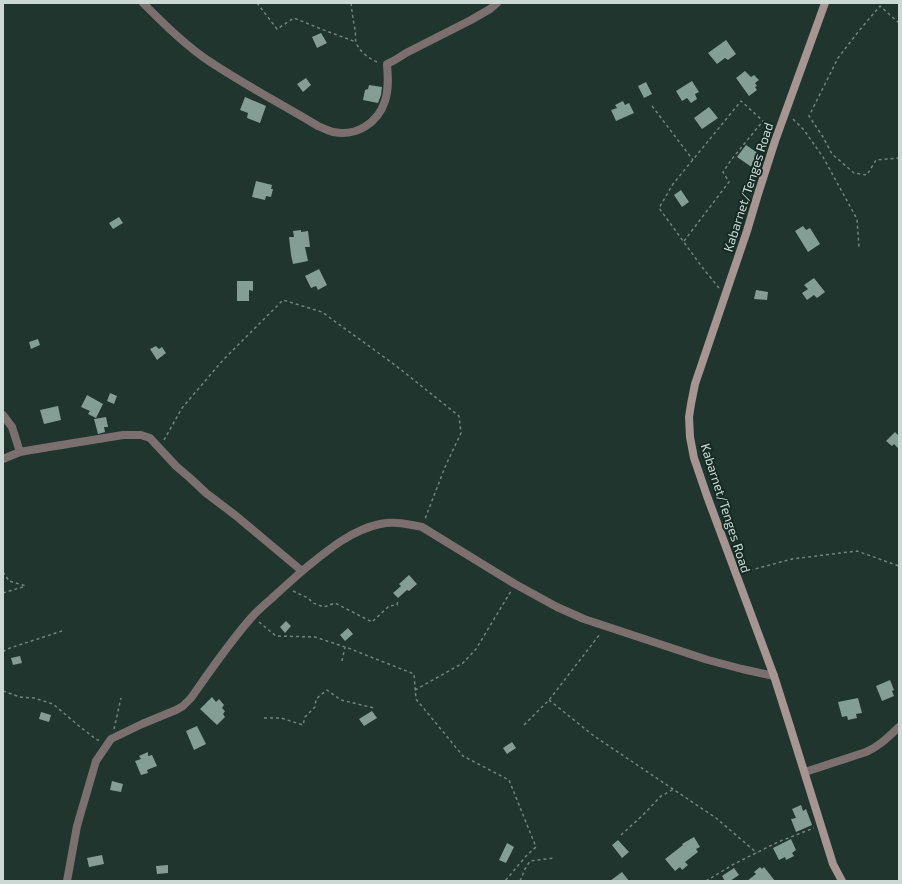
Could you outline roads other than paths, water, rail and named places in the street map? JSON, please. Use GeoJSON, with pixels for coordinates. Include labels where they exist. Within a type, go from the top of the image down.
{"type":"FeatureCollection","features":[{"type":"Feature","properties":{"kind":"street"},"geometry":{"type":"LineString","coordinates":[[144,3],[180,39],[202,56],[318,126],[331,132],[341,133],[357,132],[371,123],[381,110],[388,87],[387,64],[471,20],[497,3]]}},
{"type":"Feature","properties":{"kind":"street","name":"Kabarnet/Tenges Road"},"geometry":{"type":"LineString","coordinates":[[826,3],[775,141],[696,384],[690,404],[689,417],[690,437],[694,458],[735,574],[774,676],[833,864],[842,881]]}},
{"type":"Feature","properties":{"kind":"street"},"geometry":{"type":"LineString","coordinates":[[3,415],[12,427],[20,452]]}},
{"type":"Feature","properties":{"kind":"street"},"geometry":{"type":"LineString","coordinates":[[3,459],[20,452],[93,440],[133,435],[141,435],[150,438],[176,466],[195,483],[302,571]]}},
{"type":"Feature","properties":{"kind":"street"},"geometry":{"type":"LineString","coordinates":[[67,881],[77,826],[96,761],[111,739],[183,706],[191,698],[234,638],[252,617],[284,587],[323,553],[356,532],[379,524],[393,522],[422,527],[515,584],[557,607],[584,619],[708,660],[774,676]]}},
{"type":"Feature","properties":{"kind":"street"},"geometry":{"type":"LineString","coordinates":[[805,772],[876,748],[899,727]]}}]}
